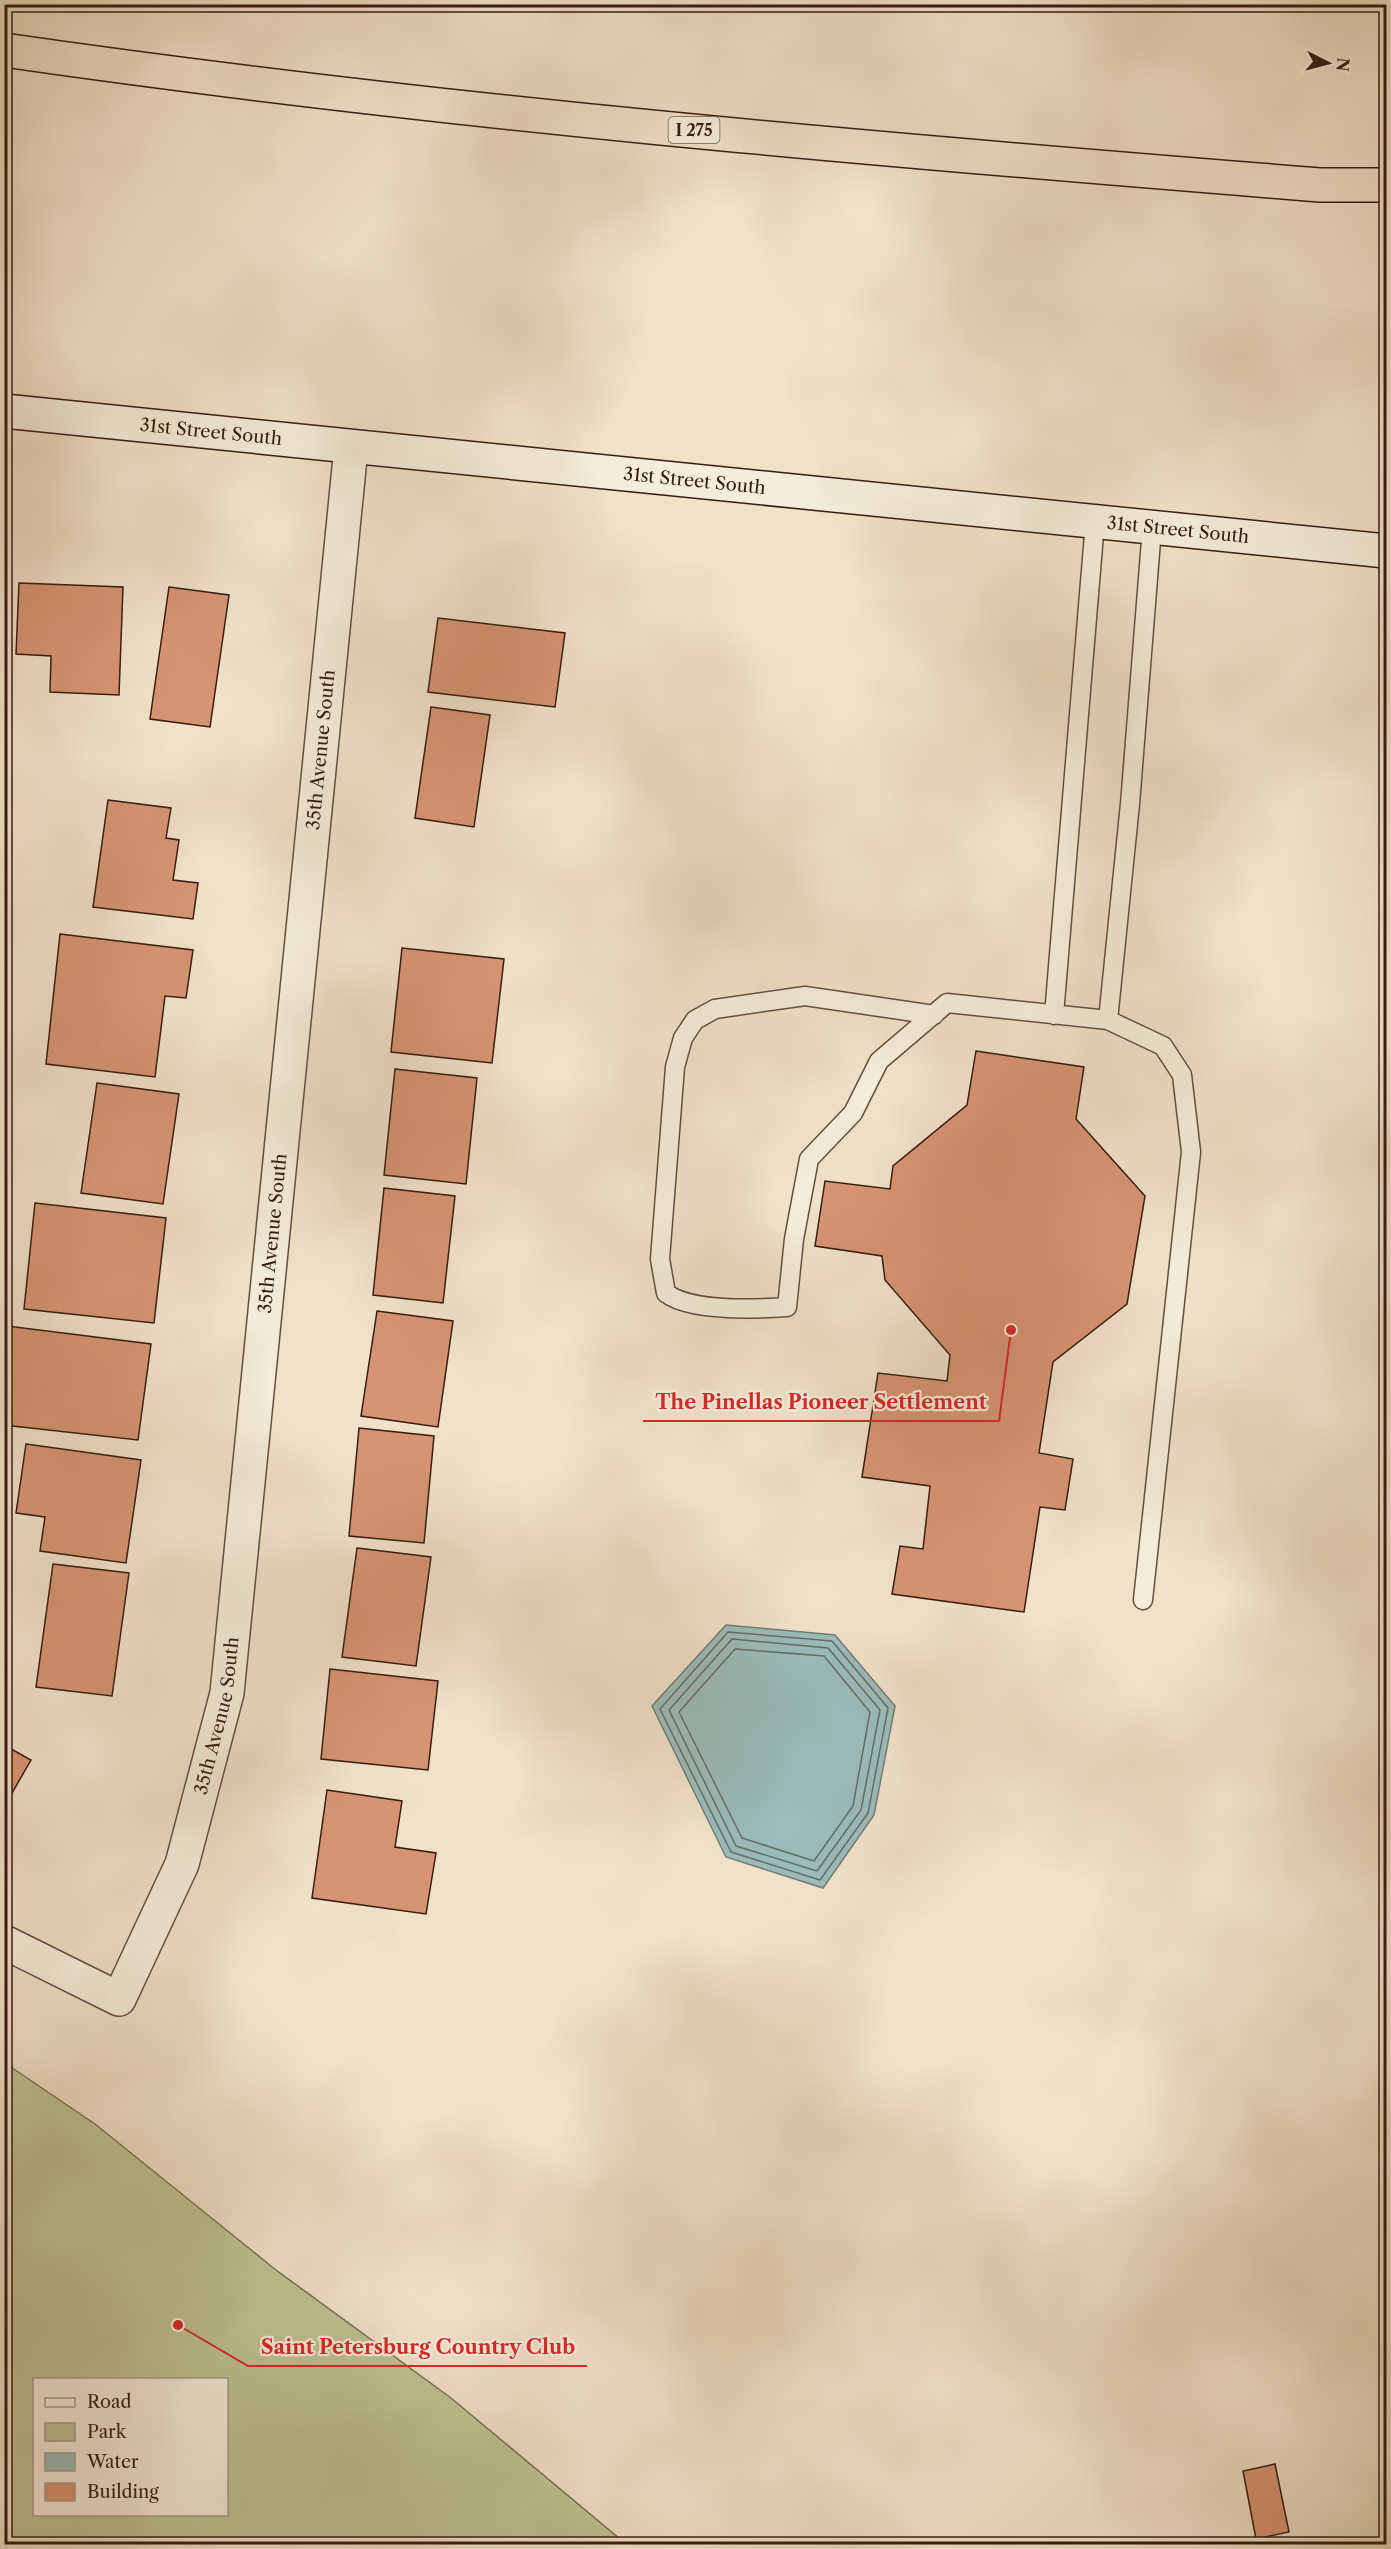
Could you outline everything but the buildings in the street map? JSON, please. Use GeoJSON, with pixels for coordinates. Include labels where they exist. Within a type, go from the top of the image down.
{"type":"FeatureCollection","features":[{"type":"Feature","properties":{"kind":"highway","name":"I 275"},"geometry":{"type":"LineString","coordinates":[[4,50],[190,77],[887,150],[1320,185],[1386,185]]}},
{"type":"Feature","properties":{"kind":"street","name":"31st Street South"},"geometry":{"type":"LineString","coordinates":[[4,411],[351,448],[1386,551]]}},
{"type":"Feature","properties":{"kind":"street","name":"35th Avenue South"},"geometry":{"type":"LineString","coordinates":[[4,1942],[119,1999],[182,1864],[227,1693],[351,448]]}},
{"type":"Feature","properties":{"kind":"lane"},"geometry":{"type":"LineString","coordinates":[[1054,1015],[1095,522]]}},
{"type":"Feature","properties":{"kind":"lane"},"geometry":{"type":"LineString","coordinates":[[1108,1020],[1130,804],[1152,528]]}},
{"type":"Feature","properties":{"kind":"lane"},"geometry":{"type":"LineString","coordinates":[[934,1014],[805,996],[715,1009],[695,1020],[683,1038],[675,1067],[660,1258],[666,1293],[676,1300],[746,1310],[787,1307],[794,1239],[809,1160],[853,1113],[879,1061],[947,1003],[1108,1020],[1163,1046],[1182,1075],[1191,1152],[1143,1600]]}},
{"type":"Feature","properties":{"kind":"green space"},"geometry":{"type":"Polygon","coordinates":[[[5,2063],[95,2124],[276,2270],[451,2398],[626,2544],[5,2544],[5,2063]]]}},
{"type":"Feature","properties":{"kind":"water"},"geometry":{"type":"Polygon","coordinates":[[[726,1625],[835,1635],[895,1706],[874,1815],[823,1888],[726,1857],[652,1706],[726,1625]]]}},
{"type":"Feature","properties":{"kind":"place","name":"The Pinellas Pioneer Settlement"},"geometry":{"type":"Point","coordinates":[1011,1330]}},
{"type":"Feature","properties":{"kind":"place","name":"Saint Petersburg Country Club"},"geometry":{"type":"Point","coordinates":[178,2325]}}]}
